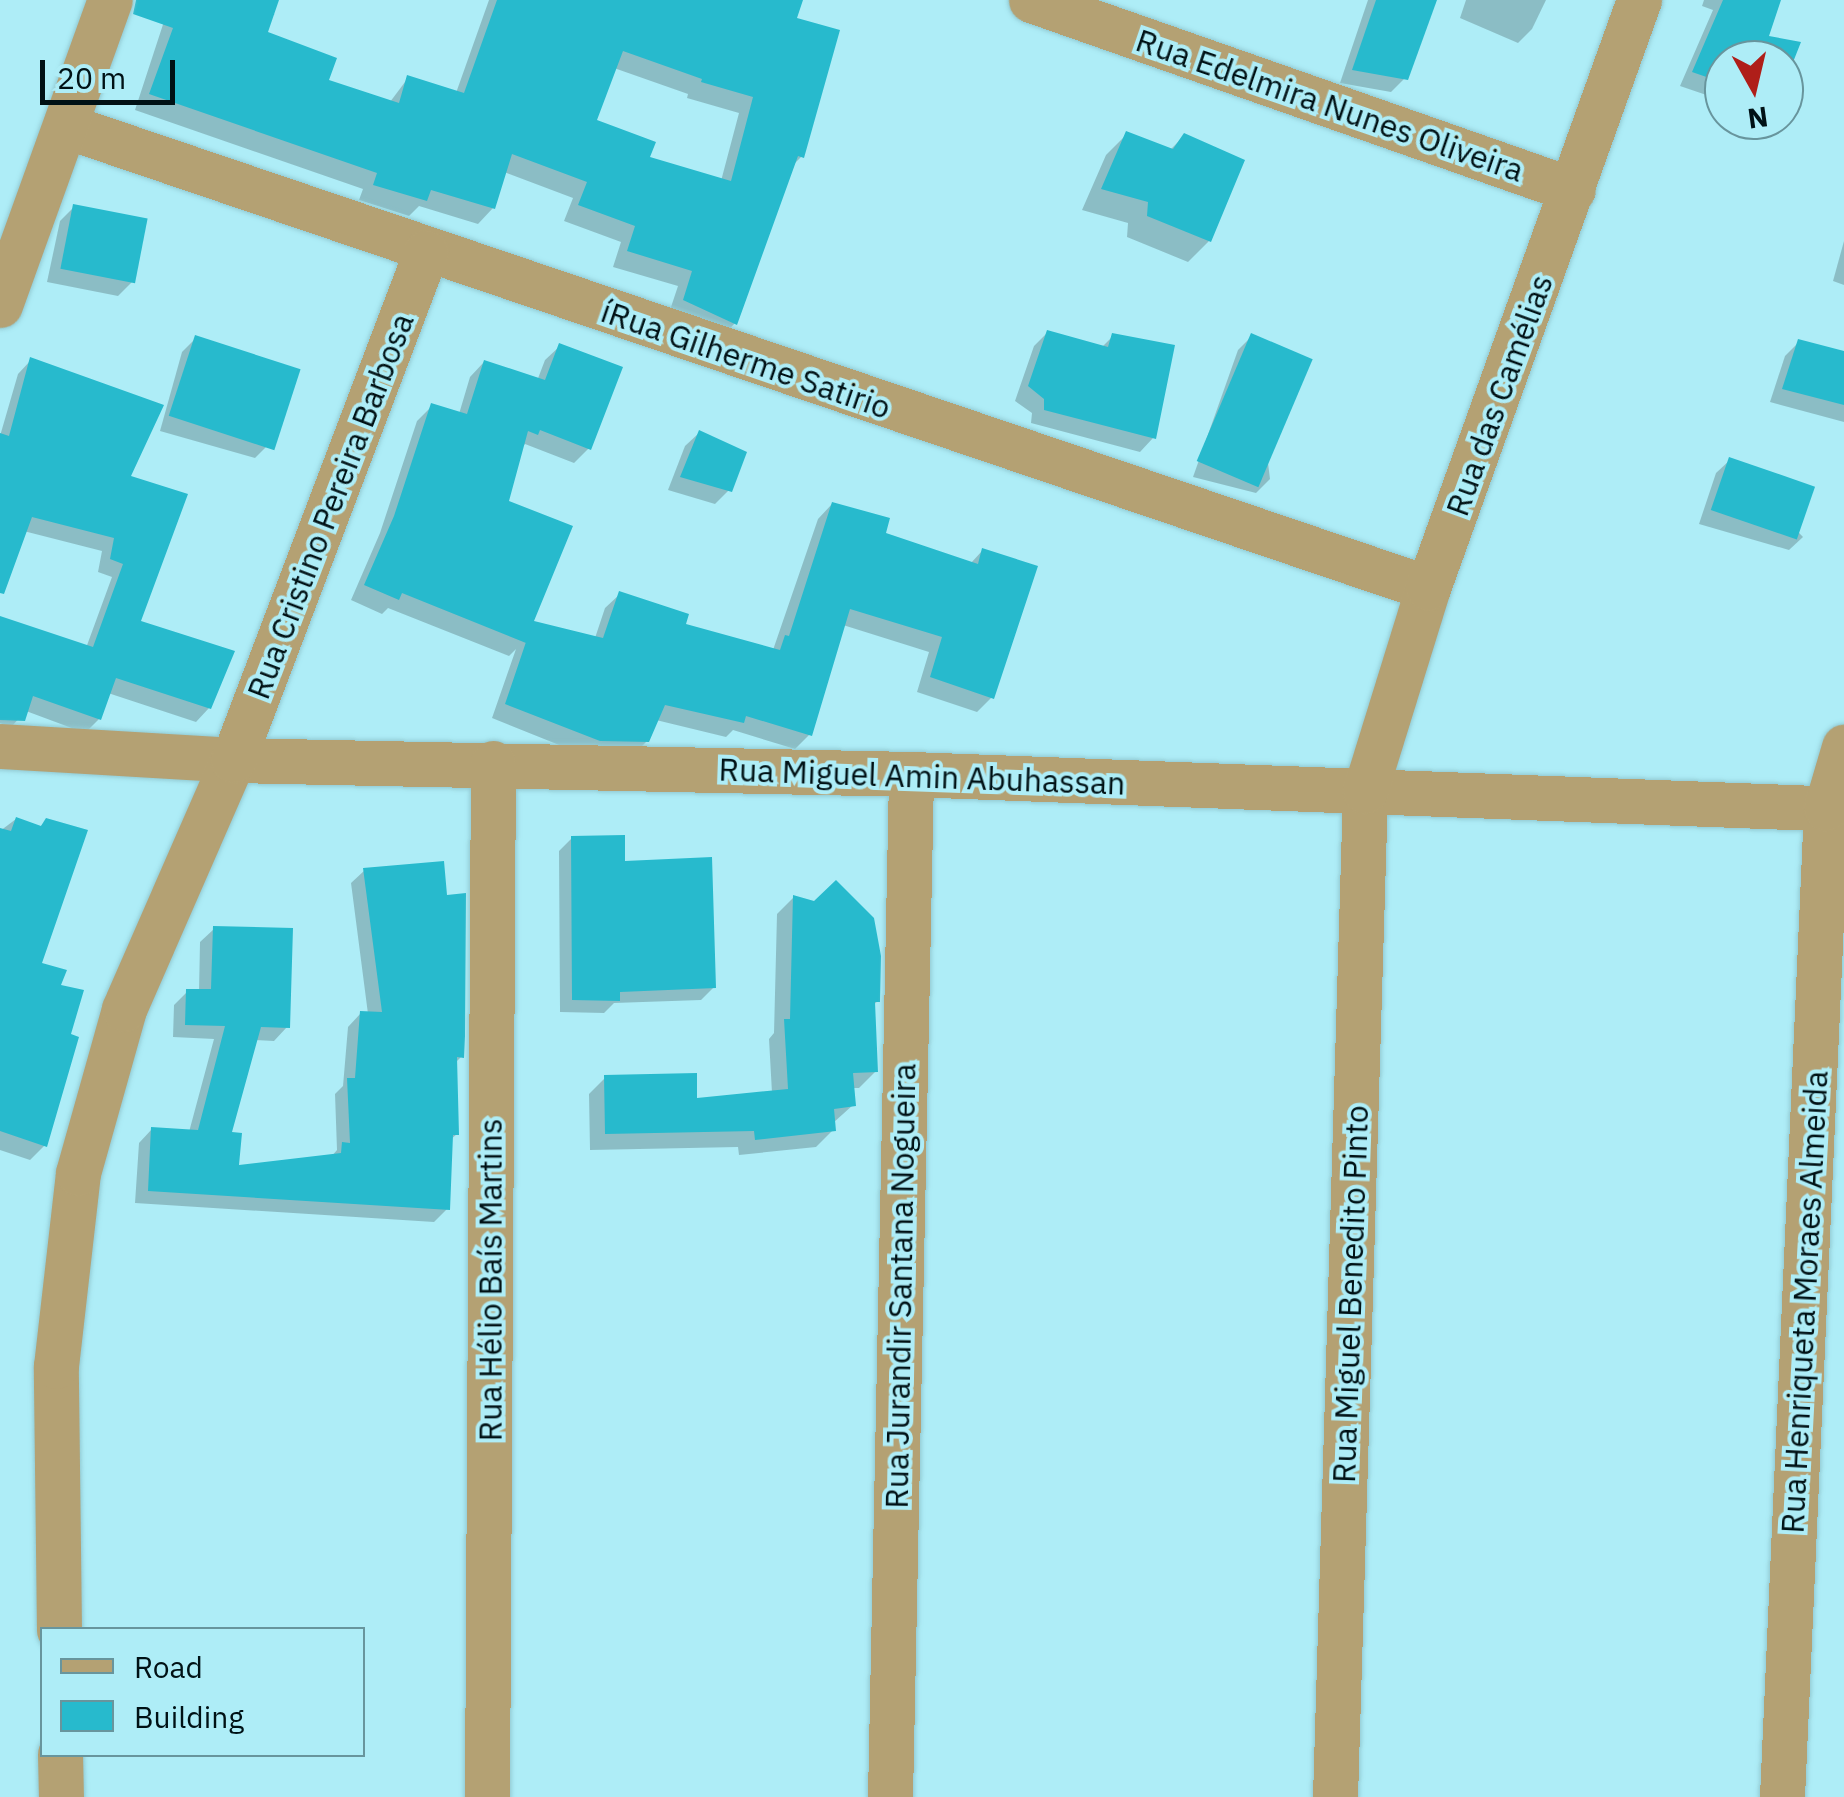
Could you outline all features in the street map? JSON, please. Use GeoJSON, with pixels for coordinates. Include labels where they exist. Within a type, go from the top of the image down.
{"type":"FeatureCollection","features":[{"type":"Feature","properties":{"kind":"street"},"geometry":{"type":"LineString","coordinates":[[0,305],[110,0]]}},
{"type":"Feature","properties":{"kind":"street","name":"Rua Edelmira Nunes Oliveira"},"geometry":{"type":"LineString","coordinates":[[1031,0],[1573,190]]}},
{"type":"Feature","properties":{"kind":"street","name":"Rua das Camélias"},"geometry":{"type":"LineString","coordinates":[[1366,792],[1428,588],[1639,0]]}},
{"type":"Feature","properties":{"kind":"street","name":"íRua Gilherme Satirio"},"geometry":{"type":"LineString","coordinates":[[66,126],[426,252],[1428,588]]}},
{"type":"Feature","properties":{"kind":"street","name":"Rua Cristino Pereira Barbosa"},"geometry":{"type":"LineString","coordinates":[[59,1627],[56,1366],[78,1172],[124,1009],[234,760],[426,252]]}},
{"type":"Feature","properties":{"kind":"street","name":"Rua Miguel Amin Abuhassan"},"geometry":{"type":"LineString","coordinates":[[0,746],[234,760],[911,774],[1835,808]]}},
{"type":"Feature","properties":{"kind":"street","name":"Rua Henriqueta Moraes Almeida"},"geometry":{"type":"LineString","coordinates":[[1782,1797],[1835,808],[1844,747]]}},
{"type":"Feature","properties":{"kind":"street","name":"Rua Hélio Baís Martins"},"geometry":{"type":"LineString","coordinates":[[487,1797],[493,763]]}},
{"type":"Feature","properties":{"kind":"street","name":"Rua Jurandir Santana Nogueira"},"geometry":{"type":"LineString","coordinates":[[890,1797],[911,774]]}},
{"type":"Feature","properties":{"kind":"street","name":"Rua Miguel Benedito Pinto"},"geometry":{"type":"LineString","coordinates":[[1335,1797],[1366,792]]}},
{"type":"Feature","properties":{"kind":"street"},"geometry":{"type":"LineString","coordinates":[[60,1757],[61,1797]]}},
{"type":"Feature","properties":{"kind":"building"},"geometry":{"type":"Polygon","coordinates":[[[136,0],[279,0],[268,32],[337,58],[329,80],[399,103],[407,75],[464,93],[497,0],[803,0],[797,18],[840,30],[804,158],[798,156],[737,325],[683,300],[692,271],[627,251],[635,226],[578,205],[587,182],[512,154],[495,209],[431,190],[427,201],[373,185],[377,173],[149,94],[173,28],[133,14],[136,0]],[[623,51],[597,120],[656,142],[650,157],[731,181],[753,97],[701,82],[702,79],[623,51]]]}},
{"type":"Feature","properties":{"kind":"building"},"geometry":{"type":"Polygon","coordinates":[[[1376,0],[1437,0],[1408,80],[1352,70],[1376,0]]]}},
{"type":"Feature","properties":{"kind":"building"},"geometry":{"type":"Polygon","coordinates":[[[1723,0],[1781,0],[1769,36],[1790,40],[1706,40],[1723,0]]]}},
{"type":"Feature","properties":{"kind":"building"},"geometry":{"type":"Polygon","coordinates":[[[1704,44],[1704,76],[1692,72],[1704,44]]]}},
{"type":"Feature","properties":{"kind":"building"},"geometry":{"type":"Polygon","coordinates":[[[1126,131],[1173,149],[1184,133],[1245,160],[1211,242],[1147,216],[1148,202],[1101,189],[1126,131]]]}},
{"type":"Feature","properties":{"kind":"building"},"geometry":{"type":"Polygon","coordinates":[[[73,204],[148,219],[135,283],[60,269],[73,204]]]}},
{"type":"Feature","properties":{"kind":"building"},"geometry":{"type":"Polygon","coordinates":[[[1047,330],[1108,347],[1112,333],[1175,345],[1156,439],[1044,410],[1044,399],[1028,386],[1047,330]]]}},
{"type":"Feature","properties":{"kind":"building"},"geometry":{"type":"Polygon","coordinates":[[[1251,333],[1313,359],[1258,487],[1197,461],[1251,333]]]}},
{"type":"Feature","properties":{"kind":"building"},"geometry":{"type":"Polygon","coordinates":[[[195,335],[301,369],[274,450],[169,416],[195,335]]]}},
{"type":"Feature","properties":{"kind":"building"},"geometry":{"type":"Polygon","coordinates":[[[1798,339],[1844,351],[1844,405],[1782,389],[1798,339]]]}},
{"type":"Feature","properties":{"kind":"building"},"geometry":{"type":"Polygon","coordinates":[[[559,343],[623,367],[591,450],[540,430],[538,435],[528,431],[509,501],[573,526],[534,621],[603,638],[619,591],[689,614],[686,624],[780,650],[785,635],[789,636],[832,502],[890,518],[886,533],[978,564],[982,548],[1038,566],[994,699],[930,677],[942,637],[850,609],[812,736],[746,716],[744,723],[665,705],[649,742],[600,741],[505,704],[526,643],[402,593],[399,600],[364,585],[394,516],[431,403],[467,414],[484,360],[545,380],[559,343]]]}},
{"type":"Feature","properties":{"kind":"building"},"geometry":{"type":"Polygon","coordinates":[[[30,357],[164,405],[131,476],[188,494],[141,621],[235,651],[211,709],[116,678],[101,720],[33,696],[25,721],[0,720],[0,616],[93,647],[123,564],[110,559],[114,538],[32,517],[4,594],[0,593],[0,433],[9,436],[30,357]]]}},
{"type":"Feature","properties":{"kind":"building"},"geometry":{"type":"Polygon","coordinates":[[[699,430],[747,452],[732,492],[680,477],[699,430]]]}},
{"type":"Feature","properties":{"kind":"building"},"geometry":{"type":"Polygon","coordinates":[[[1729,457],[1815,487],[1797,540],[1711,510],[1729,457]]]}},
{"type":"Feature","properties":{"kind":"building"},"geometry":{"type":"Polygon","coordinates":[[[16,817],[41,826],[46,818],[88,830],[42,963],[67,970],[61,985],[84,990],[71,1034],[79,1037],[47,1147],[0,1131],[0,828],[11,831],[16,817]]]}},
{"type":"Feature","properties":{"kind":"building"},"geometry":{"type":"Polygon","coordinates":[[[625,835],[625,861],[712,857],[716,988],[620,992],[620,1001],[572,1000],[571,836],[625,835]]]}},
{"type":"Feature","properties":{"kind":"building"},"geometry":{"type":"Polygon","coordinates":[[[444,861],[447,895],[466,893],[464,1058],[457,1057],[459,1135],[453,1135],[450,1210],[148,1191],[151,1127],[198,1130],[225,1026],[185,1025],[186,989],[211,989],[213,926],[293,928],[290,1028],[261,1027],[232,1132],[242,1133],[239,1165],[341,1153],[342,1142],[350,1143],[347,1078],[355,1078],[360,1011],[382,1012],[363,868],[444,861]]]}},
{"type":"Feature","properties":{"kind":"building"},"geometry":{"type":"Polygon","coordinates":[[[836,880],[874,918],[881,956],[880,1002],[875,1002],[878,1072],[853,1073],[856,1106],[834,1109],[836,1131],[755,1140],[754,1131],[605,1134],[604,1075],[697,1073],[697,1098],[788,1089],[784,1019],[790,1019],[793,895],[814,901],[836,880]]]}}]}
